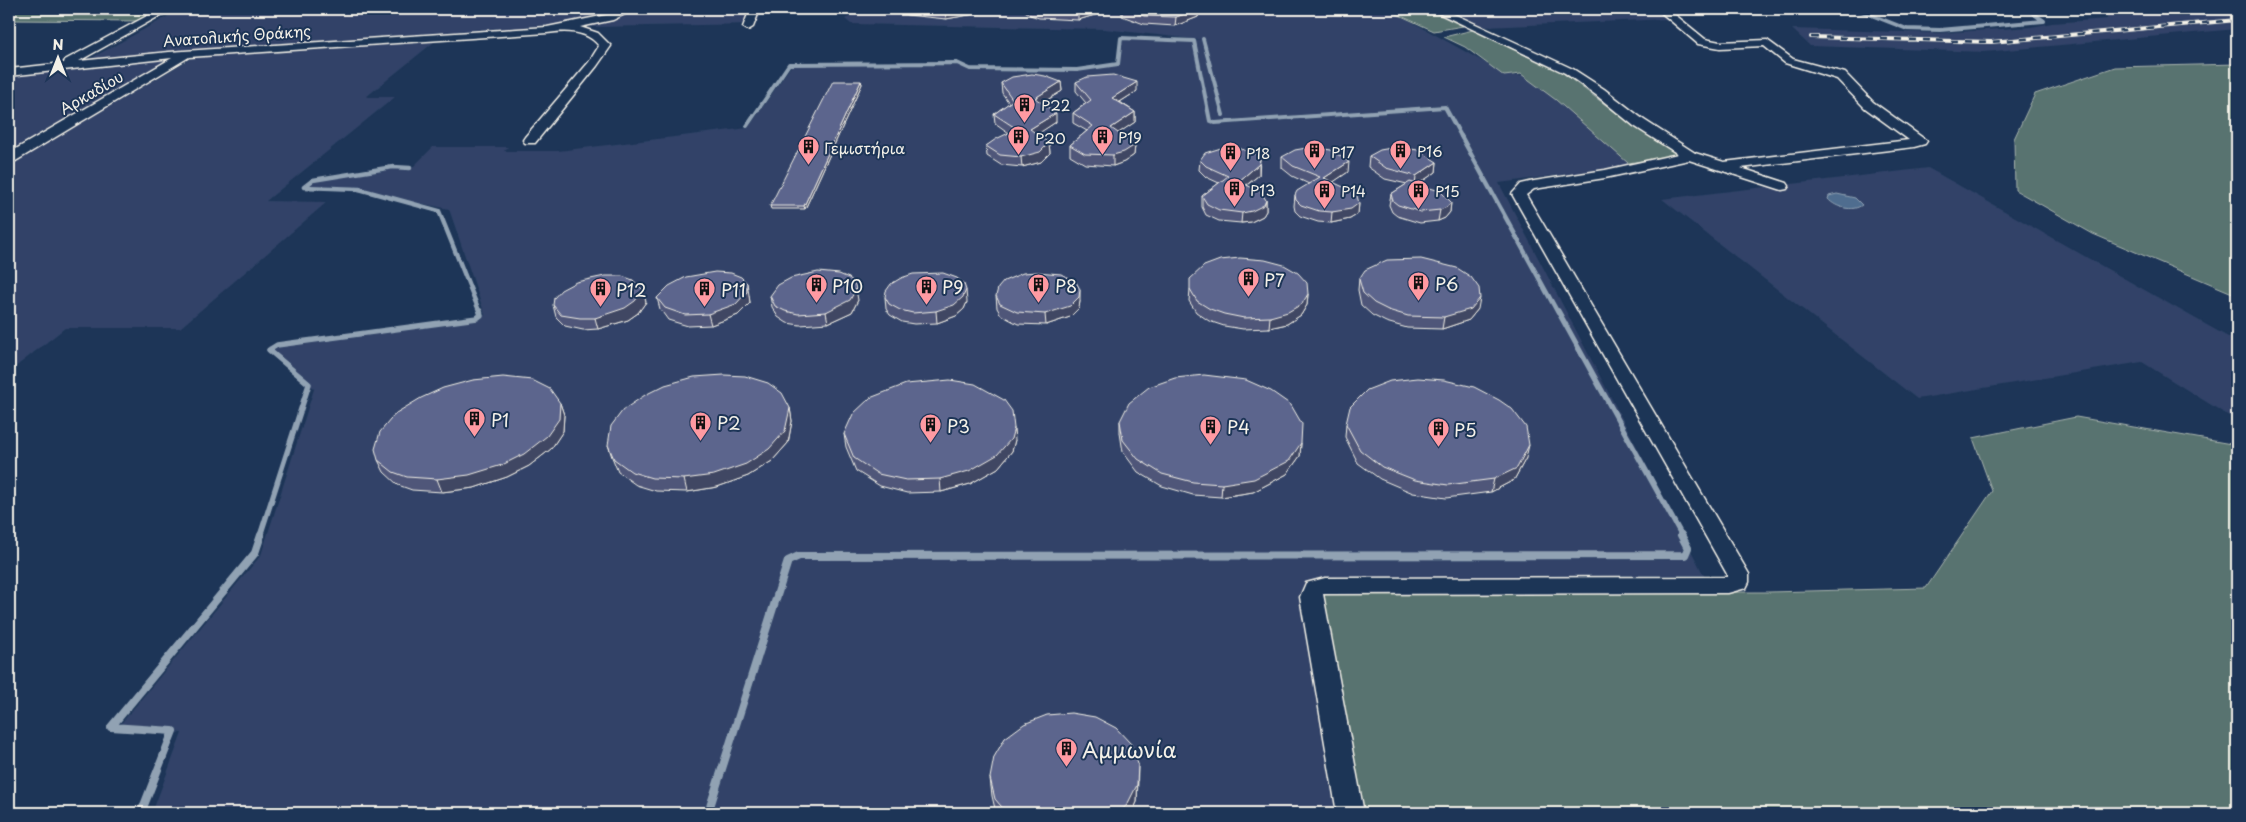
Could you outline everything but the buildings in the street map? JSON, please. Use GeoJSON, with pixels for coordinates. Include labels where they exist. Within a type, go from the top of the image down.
{"type":"FeatureCollection","features":[{"type":"Feature","properties":{"kind":"street"},"geometry":{"type":"LineString","coordinates":[[61,66],[167,9]]}},
{"type":"Feature","properties":{"kind":"street"},"geometry":{"type":"LineString","coordinates":[[748,27],[755,9]]}},
{"type":"Feature","properties":{"kind":"street"},"geometry":{"type":"LineString","coordinates":[[1435,9],[1569,71],[1640,123],[1690,156],[1726,166],[1782,186]]}},
{"type":"Feature","properties":{"kind":"street"},"geometry":{"type":"LineString","coordinates":[[1662,9],[1702,42],[1720,45],[1766,43],[1789,60],[1841,76],[1869,105],[1920,141],[1914,144],[1726,166]]}},
{"type":"Feature","properties":{"kind":"street","name":"Ανατολικής Θράκης"},"geometry":{"type":"LineString","coordinates":[[9,72],[190,53],[593,28],[623,10]]}},
{"type":"Feature","properties":{"kind":"street","name":"Ανατολικής Θράκης"},"geometry":{"type":"LineString","coordinates":[[468,35],[572,23],[593,28]]}},
{"type":"Feature","properties":{"kind":"street"},"geometry":{"type":"LineString","coordinates":[[530,140],[602,52],[605,46],[593,28]]}},
{"type":"Feature","properties":{"kind":"street","name":"Αρκαδίου"},"geometry":{"type":"LineString","coordinates":[[9,159],[190,53]]}},
{"type":"Feature","properties":{"kind":"street"},"geometry":{"type":"LineString","coordinates":[[1350,813],[1311,597],[1314,589],[1325,586],[1728,585],[1738,582],[1738,574],[1519,194],[1526,187],[1534,185],[1605,174],[1690,156]]}},
{"type":"Feature","properties":{"kind":"shaded area"},"geometry":{"type":"Polygon","coordinates":[[[181,9],[764,9],[756,24],[489,29],[188,50],[86,61],[181,9]]]}},
{"type":"Feature","properties":{"kind":"shaded area"},"geometry":{"type":"Polygon","coordinates":[[[865,9],[1389,9],[1509,76],[1534,76],[1631,166],[1499,183],[1709,585],[1350,813],[152,813],[182,733],[118,727],[261,555],[314,389],[268,346],[485,315],[449,209],[362,192],[306,188],[317,179],[413,167],[433,147],[508,147],[504,151],[558,151],[748,128],[793,63],[955,62],[974,68],[1085,69],[1118,63],[1122,37],[1202,40],[1104,29],[851,24],[845,19],[865,9]]]}},
{"type":"Feature","properties":{"kind":"shaded area"},"geometry":{"type":"Polygon","coordinates":[[[1443,9],[1656,9],[1669,19],[1485,27],[1443,9]]]}},
{"type":"Feature","properties":{"kind":"shaded area"},"geometry":{"type":"Polygon","coordinates":[[[2174,12],[2237,14],[2237,29],[1985,52],[1810,46],[1792,29],[1939,33],[2031,27],[2052,23],[2107,19],[2107,15],[2174,12]]]}},
{"type":"Feature","properties":{"kind":"shaded area"},"geometry":{"type":"Polygon","coordinates":[[[434,42],[366,97],[395,97],[266,201],[327,202],[180,328],[65,328],[9,372],[9,166],[193,57],[434,42]]]}},
{"type":"Feature","properties":{"kind":"shaded area"},"geometry":{"type":"Polygon","coordinates":[[[174,59],[9,155],[9,77],[174,59]]]}},
{"type":"Feature","properties":{"kind":"shaded area"},"geometry":{"type":"Polygon","coordinates":[[[1928,168],[2237,342],[2237,421],[2142,362],[1917,399],[1662,199],[1928,168]]]}},
{"type":"Feature","properties":{"kind":"shaded area"},"geometry":{"type":"Polygon","coordinates":[[[1837,194],[1855,198],[1862,205],[1849,209],[1840,207],[1828,199],[1829,196],[1837,194]]]}},
{"type":"Feature","properties":{"kind":"green space"},"geometry":{"type":"Polygon","coordinates":[[[9,9],[163,9],[141,21],[9,20],[9,9]]]}},
{"type":"Feature","properties":{"kind":"green space"},"geometry":{"type":"Polygon","coordinates":[[[1386,9],[1426,9],[1463,26],[1434,31],[1386,9]]]}},
{"type":"Feature","properties":{"kind":"green space"},"geometry":{"type":"Polygon","coordinates":[[[1473,30],[1560,71],[1626,120],[1676,151],[1674,156],[1628,163],[1556,100],[1521,74],[1504,76],[1465,47],[1444,37],[1473,30]]]}},
{"type":"Feature","properties":{"kind":"green space"},"geometry":{"type":"Polygon","coordinates":[[[2237,64],[2237,295],[2093,234],[2015,190],[2014,139],[2035,94],[2115,67],[2237,64]]]}},
{"type":"Feature","properties":{"kind":"green space"},"geometry":{"type":"Polygon","coordinates":[[[2076,417],[2237,445],[2237,813],[1347,813],[1311,593],[1769,592],[1926,588],[1992,491],[1973,438],[2076,417]]]}},
{"type":"Feature","properties":{"kind":"waterway"},"geometry":{"type":"LineString","coordinates":[[1856,9],[1907,29],[1940,30],[2044,21],[2027,9]]}},
{"type":"Feature","properties":{"kind":"waterway"},"geometry":{"type":"LineString","coordinates":[[2178,9],[2237,11]]}},
{"type":"Feature","properties":{"kind":"waterway"},"geometry":{"type":"LineString","coordinates":[[747,126],[789,64],[957,63],[970,69],[1077,70],[1118,64],[1121,38],[1194,41],[1210,121],[1215,123],[1445,107],[1462,138]]}},
{"type":"Feature","properties":{"kind":"waterway"},"geometry":{"type":"LineString","coordinates":[[1203,39],[1223,115]]}},
{"type":"Feature","properties":{"kind":"waterway"},"geometry":{"type":"LineString","coordinates":[[1461,136],[1558,313]]}},
{"type":"Feature","properties":{"kind":"waterway"},"geometry":{"type":"LineString","coordinates":[[410,168],[393,167],[313,180],[304,187],[359,189],[439,211],[480,313]]}},
{"type":"Feature","properties":{"kind":"waterway"},"geometry":{"type":"LineString","coordinates":[[260,536],[309,384],[269,350],[277,345],[477,318],[481,315],[480,311]]}},
{"type":"Feature","properties":{"kind":"waterway"},"geometry":{"type":"LineString","coordinates":[[1558,311],[1682,536]]}},
{"type":"Feature","properties":{"kind":"waterway"},"geometry":{"type":"LineString","coordinates":[[141,813],[173,731],[111,727],[255,553],[261,535]]}},
{"type":"Feature","properties":{"kind":"waterway"},"geometry":{"type":"LineString","coordinates":[[708,813],[788,561],[799,556],[1685,555],[1688,548],[1681,535]]}},
{"type":"Feature","properties":{"kind":"railway"},"geometry":{"type":"LineString","coordinates":[[1811,37],[1991,42],[2237,20]]}},
{"type":"Feature","properties":{"kind":"place","name":"P22"},"geometry":{"type":"Point","coordinates":[1025,123]}},
{"type":"Feature","properties":{"kind":"place","name":"P19"},"geometry":{"type":"Point","coordinates":[1102,155]}},
{"type":"Feature","properties":{"kind":"place","name":"P20"},"geometry":{"type":"Point","coordinates":[1019,156]}},
{"type":"Feature","properties":{"kind":"place","name":"Γεμιστήρια"},"geometry":{"type":"Point","coordinates":[808,166]}},
{"type":"Feature","properties":{"kind":"place","name":"P16"},"geometry":{"type":"Point","coordinates":[1401,169]}},
{"type":"Feature","properties":{"kind":"place","name":"P17"},"geometry":{"type":"Point","coordinates":[1315,170]}},
{"type":"Feature","properties":{"kind":"place","name":"P18"},"geometry":{"type":"Point","coordinates":[1230,171]}},
{"type":"Feature","properties":{"kind":"place","name":"P13"},"geometry":{"type":"Point","coordinates":[1234,208]}},
{"type":"Feature","properties":{"kind":"place","name":"P14"},"geometry":{"type":"Point","coordinates":[1325,209]}},
{"type":"Feature","properties":{"kind":"place","name":"P15"},"geometry":{"type":"Point","coordinates":[1419,209]}},
{"type":"Feature","properties":{"kind":"place","name":"P7"},"geometry":{"type":"Point","coordinates":[1248,298]}},
{"type":"Feature","properties":{"kind":"place","name":"P6"},"geometry":{"type":"Point","coordinates":[1419,302]}},
{"type":"Feature","properties":{"kind":"place","name":"P10"},"geometry":{"type":"Point","coordinates":[816,304]}},
{"type":"Feature","properties":{"kind":"place","name":"P8"},"geometry":{"type":"Point","coordinates":[1039,304]}},
{"type":"Feature","properties":{"kind":"place","name":"P9"},"geometry":{"type":"Point","coordinates":[926,305]}},
{"type":"Feature","properties":{"kind":"place","name":"P12"},"geometry":{"type":"Point","coordinates":[600,308]}},
{"type":"Feature","properties":{"kind":"place","name":"P11"},"geometry":{"type":"Point","coordinates":[705,308]}},
{"type":"Feature","properties":{"kind":"place","name":"P1"},"geometry":{"type":"Point","coordinates":[475,438]}},
{"type":"Feature","properties":{"kind":"place","name":"P2"},"geometry":{"type":"Point","coordinates":[701,441]}},
{"type":"Feature","properties":{"kind":"place","name":"P3"},"geometry":{"type":"Point","coordinates":[931,444]}},
{"type":"Feature","properties":{"kind":"place","name":"P4"},"geometry":{"type":"Point","coordinates":[1211,445]}},
{"type":"Feature","properties":{"kind":"place","name":"P5"},"geometry":{"type":"Point","coordinates":[1438,448]}},
{"type":"Feature","properties":{"kind":"place","name":"Αμμωνία"},"geometry":{"type":"Point","coordinates":[1066,768]}}]}
